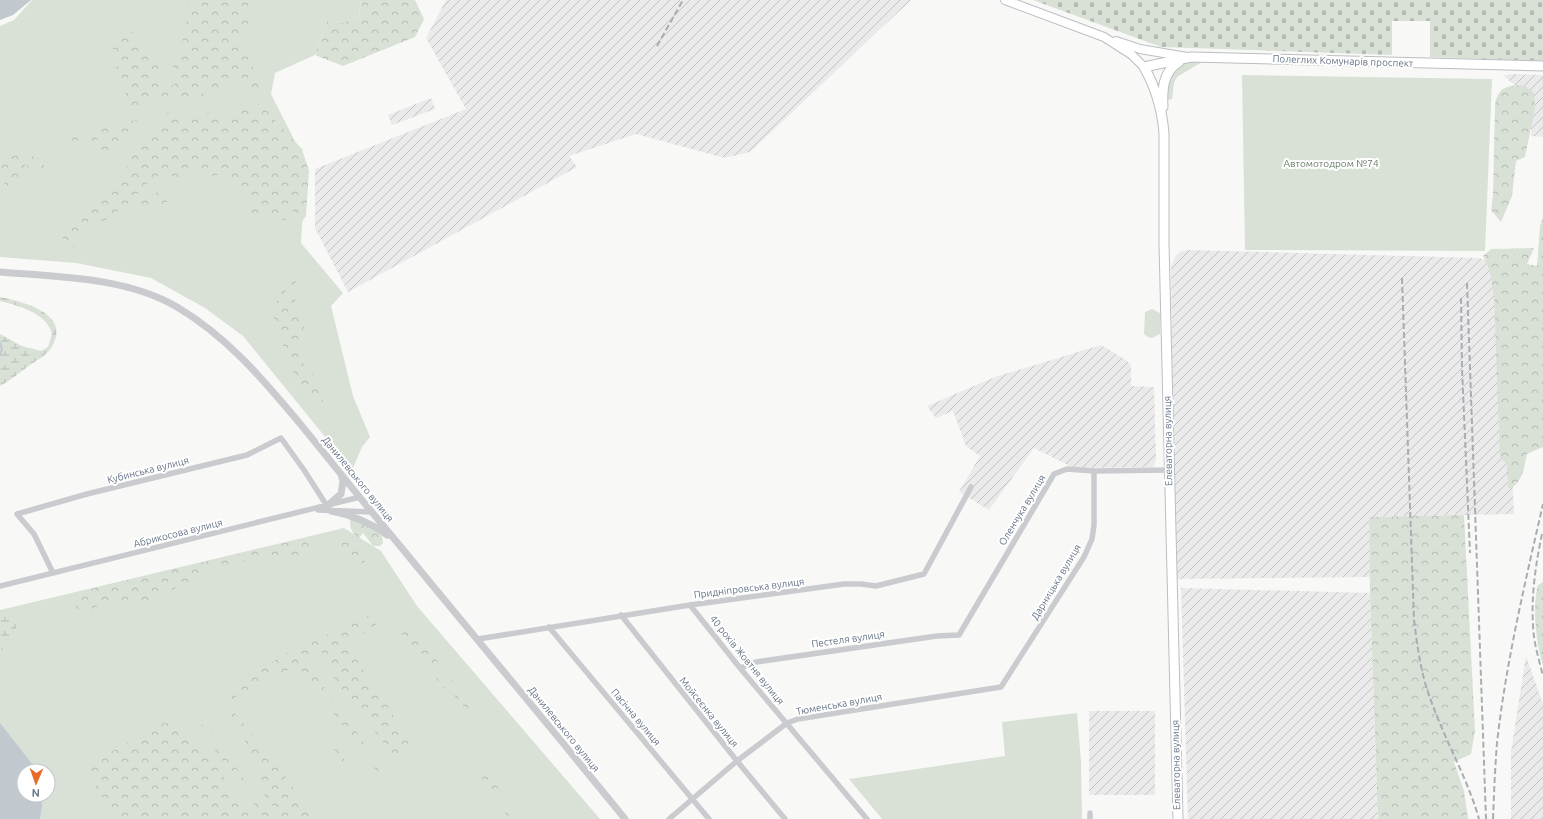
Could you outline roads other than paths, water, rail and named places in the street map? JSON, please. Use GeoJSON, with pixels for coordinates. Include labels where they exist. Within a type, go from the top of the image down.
{"type":"FeatureCollection","features":[{"type":"Feature","properties":{"kind":"main road"},"geometry":{"type":"LineString","coordinates":[[1005,0],[1104,38],[1140,49],[1192,57]]}},
{"type":"Feature","properties":{"kind":"main road"},"geometry":{"type":"LineString","coordinates":[[1104,38],[1132,55],[1144,67]]}},
{"type":"Feature","properties":{"kind":"main road"},"geometry":{"type":"LineString","coordinates":[[1163,115],[1162,98],[1167,73],[1176,63],[1192,57]]}},
{"type":"Feature","properties":{"kind":"main road","name":"Полеглих Комунарів проспект"},"geometry":{"type":"LineString","coordinates":[[1144,67],[1192,57],[1543,66]]}},
{"type":"Feature","properties":{"kind":"main road","name":"Елеваторна вулиця"},"geometry":{"type":"LineString","coordinates":[[1144,67],[1154,87],[1163,115],[1169,470],[1178,819]]}},
{"type":"Feature","properties":{"kind":"street","name":"Данилевського вулиця"},"geometry":{"type":"LineString","coordinates":[[0,272],[120,285],[149,294],[176,306],[209,328],[245,360],[258,374],[339,470],[625,819]]}},
{"type":"Feature","properties":{"kind":"street","name":"Кубинська вулиця"},"geometry":{"type":"LineString","coordinates":[[53,574],[34,534],[18,514],[87,494],[247,455],[281,438],[329,508]]}},
{"type":"Feature","properties":{"kind":"street","name":"Оленчука вулиця"},"geometry":{"type":"LineString","coordinates":[[959,635],[1054,474],[1067,469],[1094,471],[1169,470]]}},
{"type":"Feature","properties":{"kind":"street"},"geometry":{"type":"LineString","coordinates":[[329,508],[341,494],[343,481],[339,470]]}},
{"type":"Feature","properties":{"kind":"street","name":"Дарницька вулиця"},"geometry":{"type":"LineString","coordinates":[[1012,672],[1084,557],[1092,539],[1094,525],[1094,471]]}},
{"type":"Feature","properties":{"kind":"street","name":"Придніпровська вулиця"},"geometry":{"type":"LineString","coordinates":[[478,639],[690,604],[844,584],[876,586],[924,574],[971,487]]}},
{"type":"Feature","properties":{"kind":"street"},"geometry":{"type":"LineString","coordinates":[[329,508],[360,497]]}},
{"type":"Feature","properties":{"kind":"street"},"geometry":{"type":"LineString","coordinates":[[329,508],[372,512]]}},
{"type":"Feature","properties":{"kind":"street"},"geometry":{"type":"LineString","coordinates":[[329,508],[373,525],[396,541]]}},
{"type":"Feature","properties":{"kind":"street","name":"Абрикосова вулиця"},"geometry":{"type":"LineString","coordinates":[[0,586],[304,511],[329,508]]}},
{"type":"Feature","properties":{"kind":"street","name":"40 років Жовтня вулиця"},"geometry":{"type":"LineString","coordinates":[[690,604],[740,668],[867,819]]}},
{"type":"Feature","properties":{"kind":"street","name":"Мойсеєнка вулиця"},"geometry":{"type":"LineString","coordinates":[[620,616],[785,819]]}},
{"type":"Feature","properties":{"kind":"street","name":"Пасічна вулиця"},"geometry":{"type":"LineString","coordinates":[[549,627],[709,819]]}},
{"type":"Feature","properties":{"kind":"street","name":"Пестеля вулиця"},"geometry":{"type":"LineString","coordinates":[[740,668],[756,662],[937,636],[959,635]]}},
{"type":"Feature","properties":{"kind":"street","name":"Тюменська вулиця"},"geometry":{"type":"LineString","coordinates":[[670,819],[737,761],[787,723],[798,719],[1001,687],[1012,672]]}},
{"type":"Feature","properties":{"kind":"waterway"},"geometry":{"type":"LineString","coordinates":[[0,343],[2,349],[0,355]]}},
{"type":"Feature","properties":{"kind":"railway"},"geometry":{"type":"LineString","coordinates":[[657,46],[683,0]]}},
{"type":"Feature","properties":{"kind":"railway"},"geometry":{"type":"LineString","coordinates":[[1402,278],[1414,620],[1417,642],[1420,663],[1429,695],[1469,790],[1479,819]]}},
{"type":"Feature","properties":{"kind":"railway"},"geometry":{"type":"LineString","coordinates":[[1467,283],[1486,819]]}},
{"type":"Feature","properties":{"kind":"railway"},"geometry":{"type":"LineString","coordinates":[[1461,298],[1462,368],[1470,553]]}},
{"type":"Feature","properties":{"kind":"railway"},"geometry":{"type":"LineString","coordinates":[[1493,819],[1497,743],[1505,683],[1529,563],[1543,504]]}},
{"type":"Feature","properties":{"kind":"railway"},"geometry":{"type":"LineString","coordinates":[[1542,534],[1535,572],[1533,624],[1534,637],[1543,676]]}},
{"type":"Feature","properties":{"kind":"park label","name":"Автомотодром №74"},"geometry":{"type":"Point","coordinates":[1331,163]}}]}
